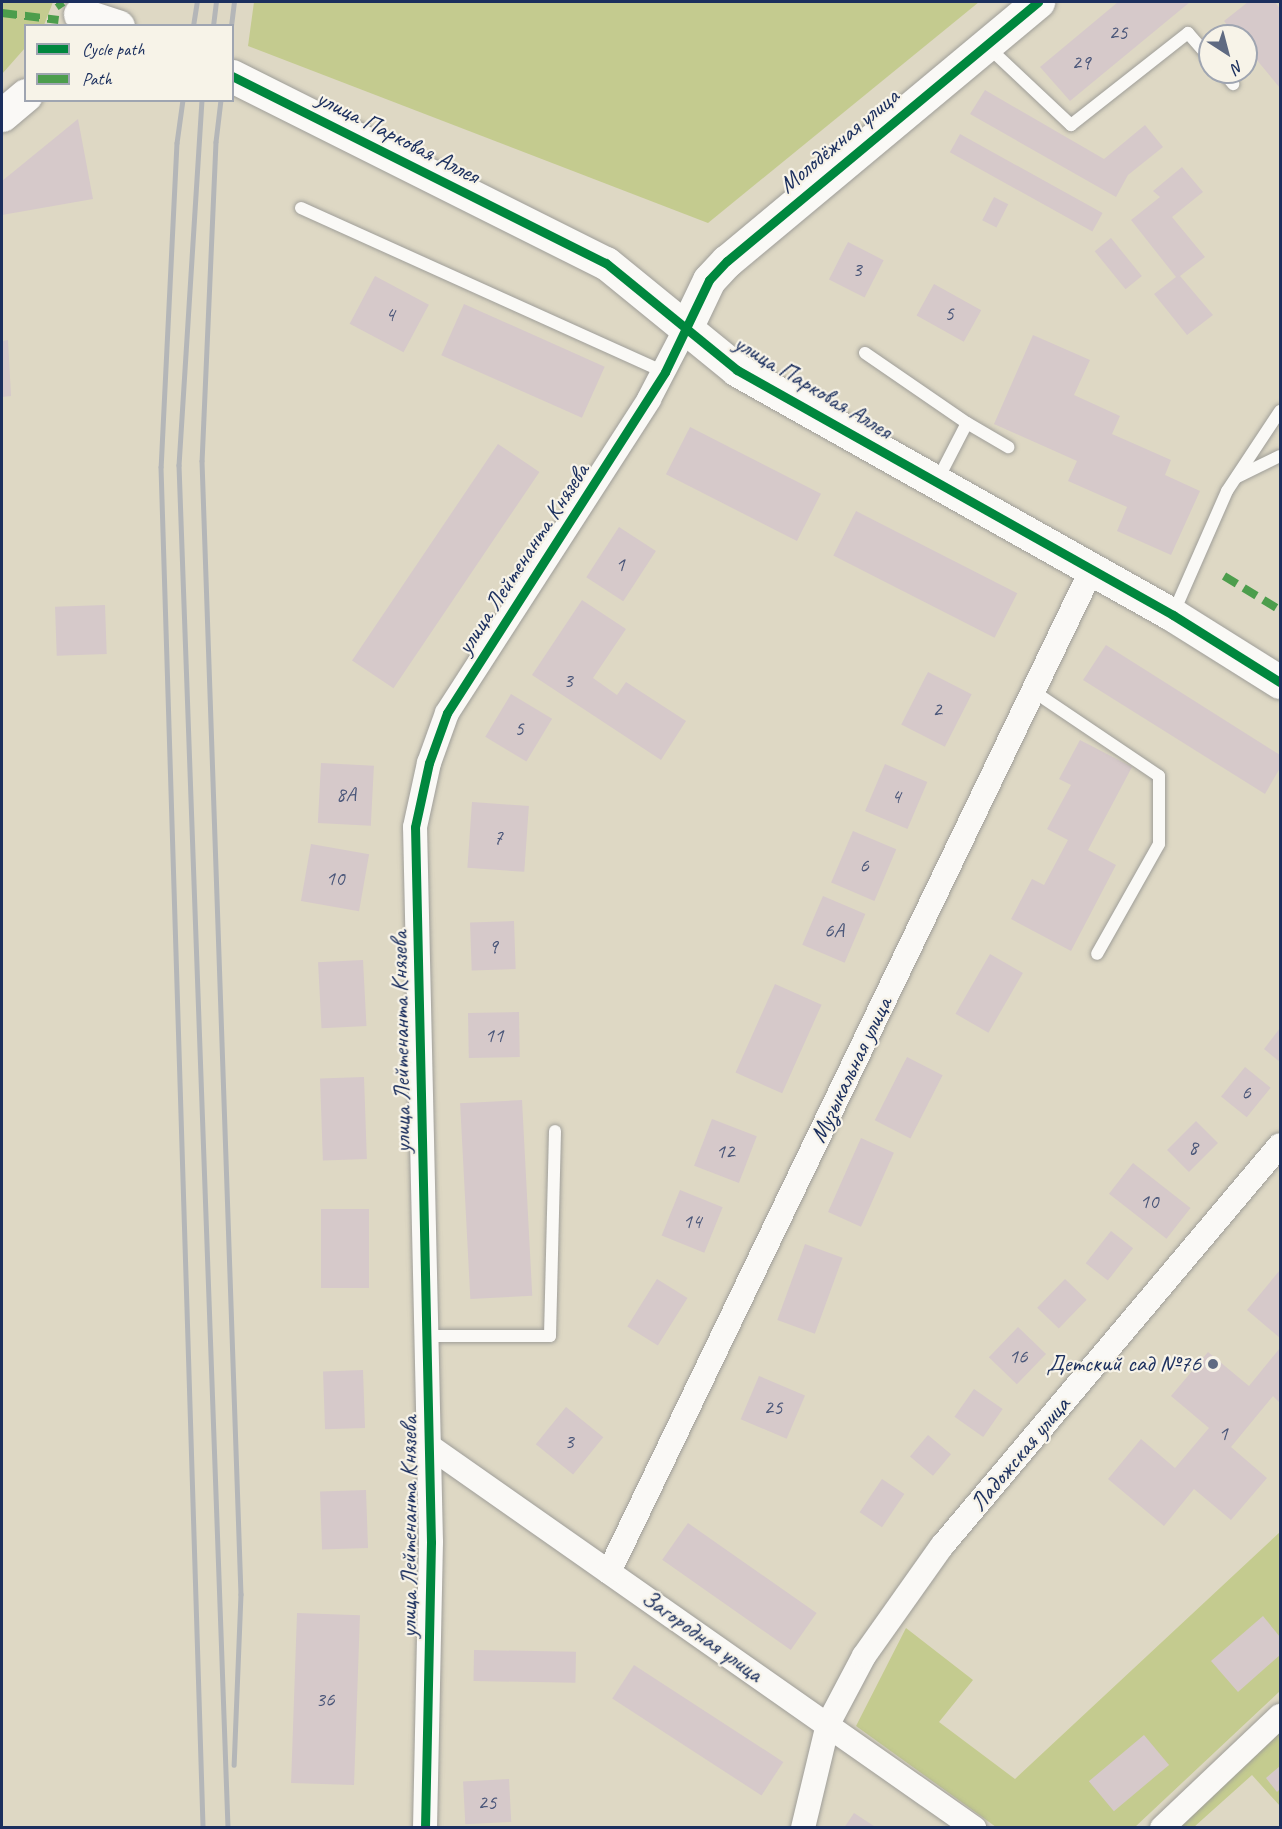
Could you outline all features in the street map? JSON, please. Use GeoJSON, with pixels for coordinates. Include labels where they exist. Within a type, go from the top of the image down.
{"type":"FeatureCollection","features":[{"type":"Feature","properties":{"kind":"street","name":"Молодёжная улица"},"geometry":{"type":"LineString","coordinates":[[686,328],[710,280],[727,261],[1038,2]]}},
{"type":"Feature","properties":{"kind":"street"},"geometry":{"type":"LineString","coordinates":[[79,14],[112,24]]}},
{"type":"Feature","properties":{"kind":"street","name":"улица Парковая Аллея"},"geometry":{"type":"LineString","coordinates":[[235,77],[606,263],[737,370],[1173,615],[1281,682]]}},
{"type":"Feature","properties":{"kind":"street"},"geometry":{"type":"LineString","coordinates":[[2,115],[24,97]]}},
{"type":"Feature","properties":{"kind":"street","name":"улица Лейтенанта Князева"},"geometry":{"type":"LineString","coordinates":[[425,1827],[429,1446],[416,827],[429,763],[447,713],[665,372],[686,328]]}},
{"type":"Feature","properties":{"kind":"street","name":"Музыкальная улица"},"geometry":{"type":"LineString","coordinates":[[609,1572],[1092,569]]}},
{"type":"Feature","properties":{"kind":"street","name":"Ладожская улица"},"geometry":{"type":"LineString","coordinates":[[803,1827],[828,1724],[864,1656],[942,1546],[1281,1145]]}},
{"type":"Feature","properties":{"kind":"street","name":"Загородная улица"},"geometry":{"type":"LineString","coordinates":[[429,1446],[974,1827]]}},
{"type":"Feature","properties":{"kind":"street"},"geometry":{"type":"LineString","coordinates":[[1162,1827],[1281,1716]]}},
{"type":"Feature","properties":{"kind":"lane"},"geometry":{"type":"LineString","coordinates":[[986,44],[1071,125],[1188,33],[1198,44]]}},
{"type":"Feature","properties":{"kind":"lane"},"geometry":{"type":"LineString","coordinates":[[301,208],[665,372]]}},
{"type":"Feature","properties":{"kind":"lane"},"geometry":{"type":"LineString","coordinates":[[865,353],[968,423],[1008,447]]}},
{"type":"Feature","properties":{"kind":"lane"},"geometry":{"type":"LineString","coordinates":[[1173,615],[1236,477],[1281,411]]}},
{"type":"Feature","properties":{"kind":"lane"},"geometry":{"type":"LineString","coordinates":[[936,482],[968,423]]}},
{"type":"Feature","properties":{"kind":"lane"},"geometry":{"type":"LineString","coordinates":[[1236,477],[1281,456]]}},
{"type":"Feature","properties":{"kind":"lane"},"geometry":{"type":"LineString","coordinates":[[1033,690],[1159,776],[1159,844],[1097,954]]}},
{"type":"Feature","properties":{"kind":"lane"},"geometry":{"type":"LineString","coordinates":[[426,1336],[550,1336],[555,1131]]}},
{"type":"Feature","properties":{"kind":"green space"},"geometry":{"type":"Polygon","coordinates":[[[2,2],[53,2],[44,24],[24,24],[24,49],[2,74],[2,2]]]}},
{"type":"Feature","properties":{"kind":"green space"},"geometry":{"type":"Polygon","coordinates":[[[254,2],[979,2],[708,223],[248,46],[254,2]]]}},
{"type":"Feature","properties":{"kind":"green space"},"geometry":{"type":"Polygon","coordinates":[[[1280,1532],[1280,1691],[1135,1827],[996,1827],[856,1726],[906,1628],[973,1680],[939,1722],[1015,1779],[1280,1532]]]}},
{"type":"Feature","properties":{"kind":"green space"},"geometry":{"type":"Polygon","coordinates":[[[1280,1729],[1280,1806],[1252,1775],[1194,1827],[1178,1828],[1280,1729]]]}},
{"type":"Feature","properties":{"kind":"building"},"geometry":{"type":"Polygon","coordinates":[[[1118,2],[1190,2],[1070,101],[1040,67],[1118,2]]]}},
{"type":"Feature","properties":{"kind":"building"},"geometry":{"type":"Polygon","coordinates":[[[1248,2],[1275,2],[1280,9],[1280,88],[1258,61],[1258,24],[1226,24],[1224,21],[1248,2]]]}},
{"type":"Feature","properties":{"kind":"building"},"geometry":{"type":"Polygon","coordinates":[[[985,90],[1104,159],[1145,125],[1163,147],[1128,175],[1116,197],[970,114],[985,90]]]}},
{"type":"Feature","properties":{"kind":"building"},"geometry":{"type":"Polygon","coordinates":[[[78,119],[93,199],[2,215],[2,181],[78,119]]]}},
{"type":"Feature","properties":{"kind":"building"},"geometry":{"type":"Polygon","coordinates":[[[960,134],[1103,213],[1092,231],[950,152],[960,134]]]}},
{"type":"Feature","properties":{"kind":"building"},"geometry":{"type":"Polygon","coordinates":[[[1182,167],[1203,192],[1172,217],[1205,257],[1180,276],[1213,315],[1187,335],[1154,294],[1176,277],[1131,220],[1160,197],[1153,191],[1182,167]]]}},
{"type":"Feature","properties":{"kind":"building"},"geometry":{"type":"Polygon","coordinates":[[[994,197],[1008,204],[996,227],[982,220],[994,197]]]}},
{"type":"Feature","properties":{"kind":"building"},"geometry":{"type":"Polygon","coordinates":[[[1111,238],[1142,276],[1126,289],[1095,251],[1111,238]]]}},
{"type":"Feature","properties":{"kind":"building"},"geometry":{"type":"Polygon","coordinates":[[[848,242],[884,260],[865,298],[829,279],[848,242]]]}},
{"type":"Feature","properties":{"kind":"building"},"geometry":{"type":"Polygon","coordinates":[[[375,276],[429,305],[404,352],[350,324],[375,276]]]}},
{"type":"Feature","properties":{"kind":"building"},"geometry":{"type":"Polygon","coordinates":[[[934,284],[981,310],[964,342],[917,315],[934,284]]]}},
{"type":"Feature","properties":{"kind":"building"},"geometry":{"type":"Polygon","coordinates":[[[464,304],[605,367],[582,418],[441,355],[464,304]]]}},
{"type":"Feature","properties":{"kind":"building"},"geometry":{"type":"Polygon","coordinates":[[[1033,335],[1090,360],[1074,395],[1120,416],[1112,434],[1171,460],[1165,475],[1200,491],[1171,555],[1117,531],[1127,507],[1068,481],[1077,461],[994,424],[1033,335]]]}},
{"type":"Feature","properties":{"kind":"building"},"geometry":{"type":"Polygon","coordinates":[[[8,340],[11,396],[2,397],[2,341],[8,340]]]}},
{"type":"Feature","properties":{"kind":"building"},"geometry":{"type":"Polygon","coordinates":[[[690,427],[821,494],[797,541],[666,474],[690,427]]]}},
{"type":"Feature","properties":{"kind":"building"},"geometry":{"type":"Polygon","coordinates":[[[498,444],[539,472],[394,688],[352,660],[498,444]]]}},
{"type":"Feature","properties":{"kind":"building"},"geometry":{"type":"Polygon","coordinates":[[[856,511],[1017,593],[995,638],[833,556],[856,511]]]}},
{"type":"Feature","properties":{"kind":"building"},"geometry":{"type":"Polygon","coordinates":[[[619,527],[656,551],[623,601],[586,577],[619,527]]]}},
{"type":"Feature","properties":{"kind":"building"},"geometry":{"type":"Polygon","coordinates":[[[582,600],[626,629],[593,678],[617,695],[626,682],[686,721],[661,760],[532,675],[582,600]]]}},
{"type":"Feature","properties":{"kind":"building"},"geometry":{"type":"Polygon","coordinates":[[[105,605],[107,654],[57,656],[55,607],[105,605]]]}},
{"type":"Feature","properties":{"kind":"building"},"geometry":{"type":"Polygon","coordinates":[[[1106,645],[1280,755],[1280,768],[1265,794],[1083,680],[1106,645]]]}},
{"type":"Feature","properties":{"kind":"building"},"geometry":{"type":"Polygon","coordinates":[[[928,672],[972,694],[945,747],[901,725],[928,672]]]}},
{"type":"Feature","properties":{"kind":"building"},"geometry":{"type":"Polygon","coordinates":[[[511,694],[552,719],[526,762],[485,737],[511,694]]]}},
{"type":"Feature","properties":{"kind":"building"},"geometry":{"type":"Polygon","coordinates":[[[1080,740],[1132,767],[1088,850],[1116,865],[1071,951],[1011,919],[1032,879],[1044,885],[1068,840],[1047,829],[1071,785],[1059,779],[1080,740]]]}},
{"type":"Feature","properties":{"kind":"building"},"geometry":{"type":"Polygon","coordinates":[[[321,763],[374,766],[371,826],[318,823],[321,763]]]}},
{"type":"Feature","properties":{"kind":"building"},"geometry":{"type":"Polygon","coordinates":[[[885,764],[927,782],[907,829],[865,811],[885,764]]]}},
{"type":"Feature","properties":{"kind":"building"},"geometry":{"type":"Polygon","coordinates":[[[472,802],[529,806],[524,872],[467,868],[472,802]]]}},
{"type":"Feature","properties":{"kind":"building"},"geometry":{"type":"Polygon","coordinates":[[[853,831],[896,849],[874,901],[831,883],[853,831]]]}},
{"type":"Feature","properties":{"kind":"building"},"geometry":{"type":"Polygon","coordinates":[[[311,844],[369,854],[359,911],[301,901],[311,844]]]}},
{"type":"Feature","properties":{"kind":"building"},"geometry":{"type":"Polygon","coordinates":[[[823,896],[865,914],[845,963],[802,945],[823,896]]]}},
{"type":"Feature","properties":{"kind":"building"},"geometry":{"type":"Polygon","coordinates":[[[514,921],[516,969],[472,971],[470,923],[514,921]]]}},
{"type":"Feature","properties":{"kind":"building"},"geometry":{"type":"Polygon","coordinates":[[[990,954],[1023,973],[988,1033],[956,1014],[990,954]]]}},
{"type":"Feature","properties":{"kind":"building"},"geometry":{"type":"Polygon","coordinates":[[[363,960],[366,1026],[322,1028],[318,962],[363,960]]]}},
{"type":"Feature","properties":{"kind":"building"},"geometry":{"type":"Polygon","coordinates":[[[775,984],[822,1005],[782,1093],[736,1073],[775,984]]]}},
{"type":"Feature","properties":{"kind":"building"},"geometry":{"type":"Polygon","coordinates":[[[519,1012],[520,1057],[469,1058],[468,1013],[519,1012]]]}},
{"type":"Feature","properties":{"kind":"building"},"geometry":{"type":"Polygon","coordinates":[[[1280,1028],[1280,1062],[1264,1049],[1280,1028]]]}},
{"type":"Feature","properties":{"kind":"building"},"geometry":{"type":"Polygon","coordinates":[[[907,1057],[943,1075],[910,1138],[875,1120],[907,1057]]]}},
{"type":"Feature","properties":{"kind":"building"},"geometry":{"type":"Polygon","coordinates":[[[1245,1067],[1271,1088],[1247,1117],[1221,1097],[1245,1067]]]}},
{"type":"Feature","properties":{"kind":"building"},"geometry":{"type":"Polygon","coordinates":[[[364,1077],[367,1159],[323,1160],[320,1079],[364,1077]]]}},
{"type":"Feature","properties":{"kind":"building"},"geometry":{"type":"Polygon","coordinates":[[[522,1100],[532,1296],[470,1299],[460,1103],[522,1100]]]}},
{"type":"Feature","properties":{"kind":"building"},"geometry":{"type":"Polygon","coordinates":[[[712,1119],[757,1136],[739,1183],[694,1166],[712,1119]]]}},
{"type":"Feature","properties":{"kind":"building"},"geometry":{"type":"Polygon","coordinates":[[[1196,1121],[1218,1143],[1189,1172],[1167,1150],[1196,1121]]]}},
{"type":"Feature","properties":{"kind":"building"},"geometry":{"type":"Polygon","coordinates":[[[861,1138],[894,1153],[861,1227],[828,1212],[861,1138]]]}},
{"type":"Feature","properties":{"kind":"building"},"geometry":{"type":"Polygon","coordinates":[[[1133,1163],[1191,1208],[1167,1239],[1109,1194],[1133,1163]]]}},
{"type":"Feature","properties":{"kind":"building"},"geometry":{"type":"Polygon","coordinates":[[[680,1190],[723,1207],[704,1253],[662,1235],[680,1190]]]}},
{"type":"Feature","properties":{"kind":"building"},"geometry":{"type":"Polygon","coordinates":[[[321,1209],[369,1209],[369,1288],[321,1288],[321,1209]]]}},
{"type":"Feature","properties":{"kind":"building"},"geometry":{"type":"Polygon","coordinates":[[[1111,1231],[1133,1248],[1108,1281],[1086,1263],[1111,1231]]]}},
{"type":"Feature","properties":{"kind":"building"},"geometry":{"type":"Polygon","coordinates":[[[805,1244],[843,1258],[815,1334],[777,1320],[805,1244]]]}},
{"type":"Feature","properties":{"kind":"building"},"geometry":{"type":"Polygon","coordinates":[[[1280,1270],[1280,1338],[1247,1310],[1280,1270]]]}},
{"type":"Feature","properties":{"kind":"building"},"geometry":{"type":"Polygon","coordinates":[[[657,1279],[688,1298],[658,1346],[627,1326],[657,1279]]]}},
{"type":"Feature","properties":{"kind":"building"},"geometry":{"type":"Polygon","coordinates":[[[1065,1279],[1087,1300],[1059,1329],[1037,1308],[1065,1279]]]}},
{"type":"Feature","properties":{"kind":"building"},"geometry":{"type":"Polygon","coordinates":[[[1018,1327],[1046,1354],[1017,1384],[989,1357],[1018,1327]]]}},
{"type":"Feature","properties":{"kind":"building"},"geometry":{"type":"Polygon","coordinates":[[[1280,1348],[1280,1403],[1273,1396],[1231,1447],[1267,1478],[1231,1520],[1194,1489],[1164,1526],[1108,1479],[1141,1439],[1175,1468],[1209,1428],[1171,1396],[1208,1352],[1249,1386],[1280,1348]]]}},
{"type":"Feature","properties":{"kind":"building"},"geometry":{"type":"Polygon","coordinates":[[[363,1370],[365,1428],[325,1429],[323,1371],[363,1370]]]}},
{"type":"Feature","properties":{"kind":"building"},"geometry":{"type":"Polygon","coordinates":[[[759,1376],[805,1396],[787,1439],[741,1419],[759,1376]]]}},
{"type":"Feature","properties":{"kind":"building"},"geometry":{"type":"Polygon","coordinates":[[[974,1389],[1003,1409],[983,1437],[954,1417],[974,1389]]]}},
{"type":"Feature","properties":{"kind":"building"},"geometry":{"type":"Polygon","coordinates":[[[566,1407],[603,1437],[573,1475],[536,1444],[566,1407]]]}},
{"type":"Feature","properties":{"kind":"building"},"geometry":{"type":"Polygon","coordinates":[[[928,1435],[951,1454],[933,1476],[910,1456],[928,1435]]]}},
{"type":"Feature","properties":{"kind":"building"},"geometry":{"type":"Polygon","coordinates":[[[882,1479],[904,1494],[882,1527],[860,1512],[882,1479]]]}},
{"type":"Feature","properties":{"kind":"building"},"geometry":{"type":"Polygon","coordinates":[[[366,1490],[368,1548],[322,1550],[320,1492],[366,1490]]]}},
{"type":"Feature","properties":{"kind":"building"},"geometry":{"type":"Polygon","coordinates":[[[688,1523],[817,1613],[791,1650],[662,1560],[688,1523]]]}},
{"type":"Feature","properties":{"kind":"building"},"geometry":{"type":"Polygon","coordinates":[[[297,1613],[360,1615],[354,1785],[291,1783],[297,1613]]]}},
{"type":"Feature","properties":{"kind":"building"},"geometry":{"type":"Polygon","coordinates":[[[1263,1616],[1280,1637],[1280,1655],[1238,1692],[1211,1661],[1263,1616]]]}},
{"type":"Feature","properties":{"kind":"building"},"geometry":{"type":"Polygon","coordinates":[[[474,1650],[576,1652],[575,1683],[473,1681],[474,1650]]]}},
{"type":"Feature","properties":{"kind":"building"},"geometry":{"type":"Polygon","coordinates":[[[634,1665],[783,1762],[761,1795],[612,1699],[634,1665]]]}},
{"type":"Feature","properties":{"kind":"building"},"geometry":{"type":"Polygon","coordinates":[[[1144,1735],[1169,1765],[1114,1811],[1089,1781],[1144,1735]]]}},
{"type":"Feature","properties":{"kind":"building"},"geometry":{"type":"Polygon","coordinates":[[[1280,1766],[1280,1789],[1277,1792],[1266,1778],[1280,1766]]]}},
{"type":"Feature","properties":{"kind":"building"},"geometry":{"type":"Polygon","coordinates":[[[509,1779],[511,1822],[465,1824],[463,1781],[509,1779]]]}},
{"type":"Feature","properties":{"kind":"building"},"geometry":{"type":"Polygon","coordinates":[[[854,1813],[877,1828],[844,1828],[854,1813]]]}},
{"type":"Feature","properties":{"kind":"railway"},"geometry":{"type":"LineString","coordinates":[[193,24],[197,2]]}},
{"type":"Feature","properties":{"kind":"railway"},"geometry":{"type":"LineString","coordinates":[[213,24],[216,2]]}},
{"type":"Feature","properties":{"kind":"railway"},"geometry":{"type":"LineString","coordinates":[[231,24],[234,2]]}},
{"type":"Feature","properties":{"kind":"railway"},"geometry":{"type":"LineString","coordinates":[[183,102],[177,143],[161,467],[203,1828]]}},
{"type":"Feature","properties":{"kind":"railway"},"geometry":{"type":"LineString","coordinates":[[202,102],[179,465],[228,1828]]}},
{"type":"Feature","properties":{"kind":"railway"},"geometry":{"type":"LineString","coordinates":[[221,102],[216,142],[202,461],[241,1594],[234,1765]]}},
{"type":"Feature","properties":{"kind":"marked path"},"geometry":{"type":"LineString","coordinates":[[58,2],[62,8]]}},
{"type":"Feature","properties":{"kind":"marked path"},"geometry":{"type":"LineString","coordinates":[[2,13],[59,20]]}},
{"type":"Feature","properties":{"kind":"marked path"},"geometry":{"type":"LineString","coordinates":[[1224,576],[1280,610]]}},
{"type":"Feature","properties":{"kind":"cycle path"},"geometry":{"type":"LineString","coordinates":[[425,1828],[431,1542],[415,827],[429,763],[447,713],[665,372],[709,280],[727,261],[1038,2]]}},
{"type":"Feature","properties":{"kind":"cycle path"},"geometry":{"type":"LineString","coordinates":[[234,77],[606,263],[737,370],[1173,615],[1280,682]]}},
{"type":"Feature","properties":{"kind":"place","name":"Детский сад №76"},"geometry":{"type":"Point","coordinates":[1213,1364]}}]}
